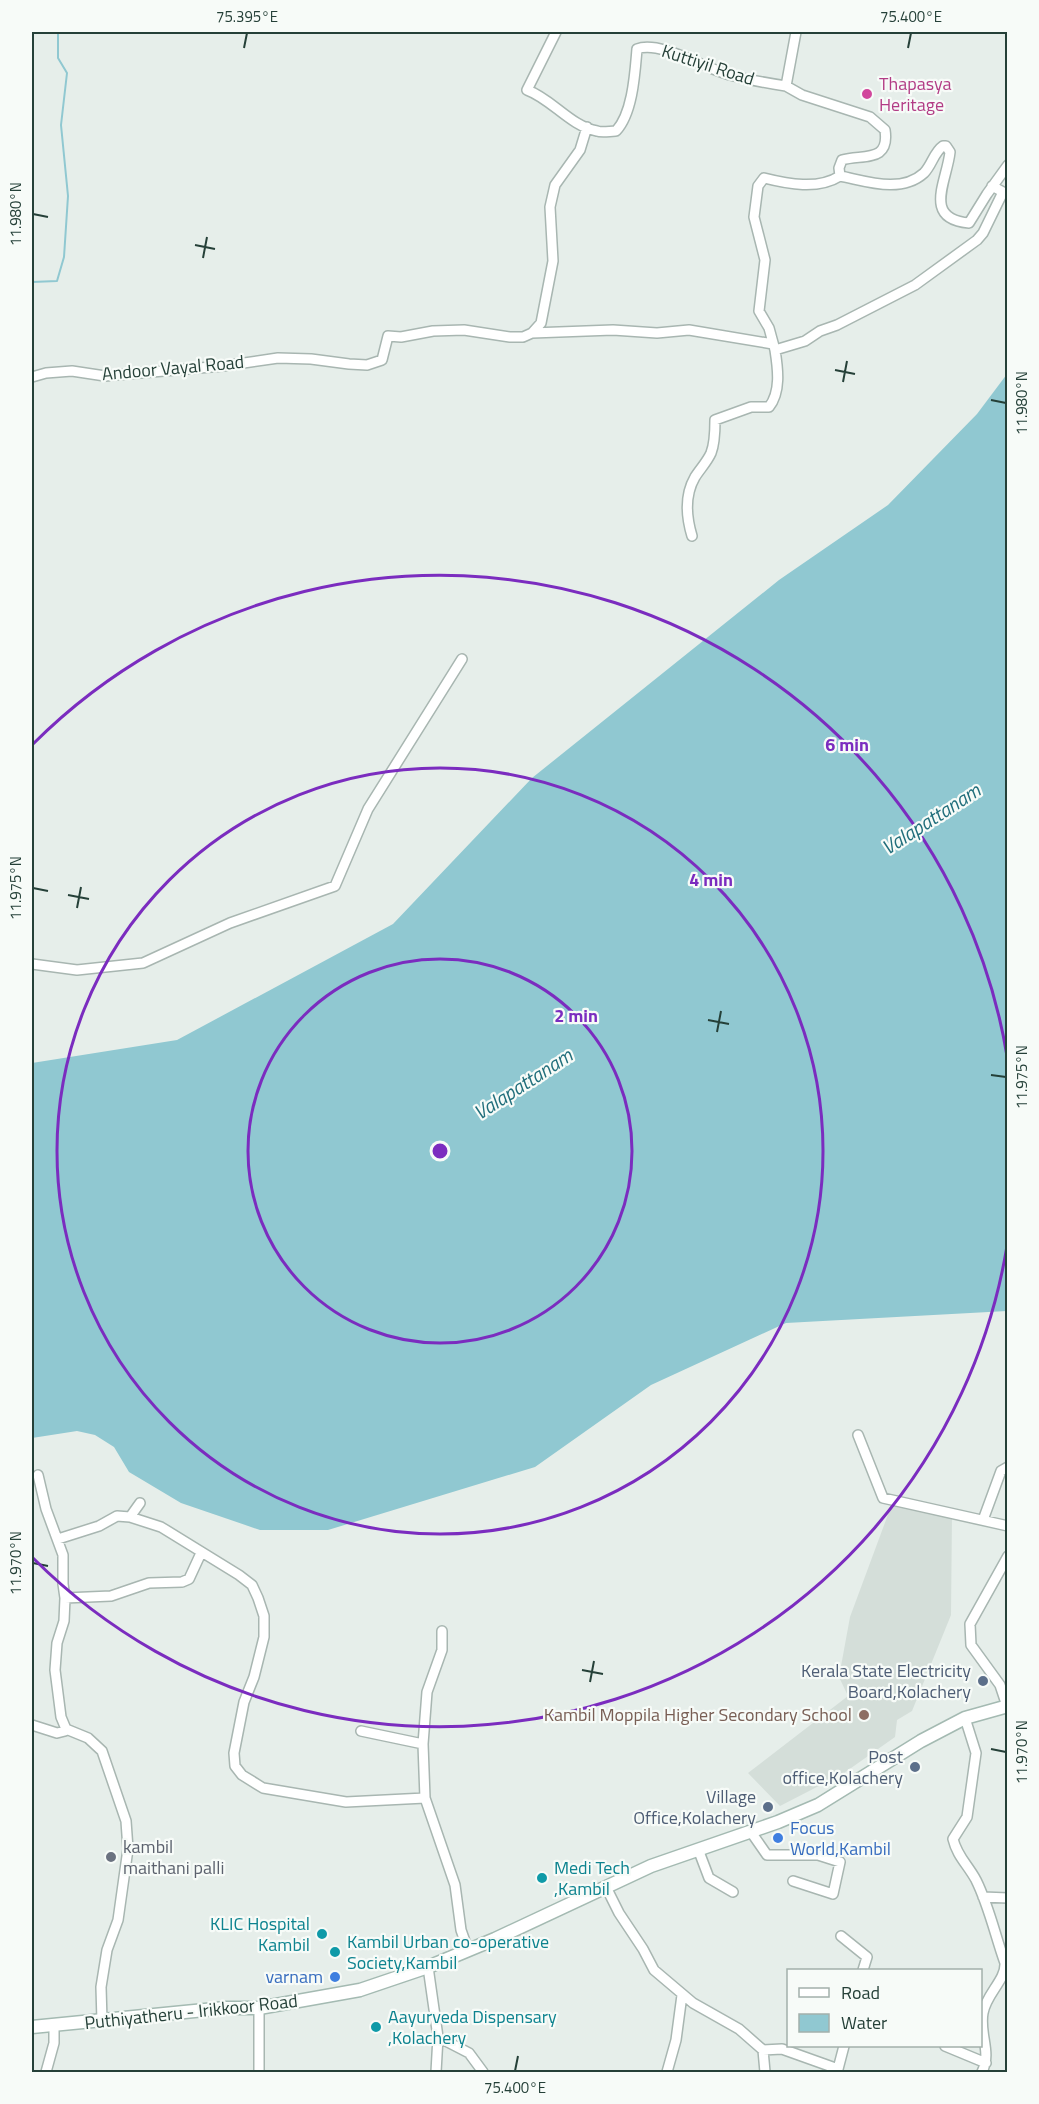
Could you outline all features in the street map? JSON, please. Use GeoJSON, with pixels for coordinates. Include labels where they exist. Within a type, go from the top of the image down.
{"type":"FeatureCollection","features":[{"type":"Feature","properties":{"kind":"main road","name":"Puthiyatheru - Irikkoor Road"},"geometry":{"type":"LineString","coordinates":[[32,2027],[225,2008],[259,2008],[360,1990],[428,1972],[468,1950],[551,1914],[651,1866],[751,1832],[818,1805],[921,1741],[965,1718],[1007,1706]]}},
{"type":"Feature","properties":{"kind":"street","name":"Kuttiyil Road"},"geometry":{"type":"LineString","coordinates":[[556,32],[527,90],[537,94],[578,123],[597,132],[616,131],[621,126],[627,111],[637,49],[643,46],[674,53],[704,67],[729,75],[786,86]]}},
{"type":"Feature","properties":{"kind":"street"},"geometry":{"type":"LineString","coordinates":[[796,32],[786,86],[802,95],[870,117],[885,130],[886,142],[880,152],[871,156],[842,160],[839,168],[840,176]]}},
{"type":"Feature","properties":{"kind":"street"},"geometry":{"type":"LineString","coordinates":[[532,333],[541,323],[554,261],[550,207],[555,185],[579,150],[587,127]]}},
{"type":"Feature","properties":{"kind":"street"},"geometry":{"type":"LineString","coordinates":[[692,536],[686,513],[687,501],[696,476],[711,453],[715,420],[751,407],[769,407],[774,401],[778,381],[774,347],[769,328],[759,311],[765,260],[754,217],[758,186],[764,178],[796,184],[812,184],[828,182],[840,176],[899,185],[925,172],[938,150],[946,146],[950,152],[940,194],[942,209],[946,216],[955,221],[969,223],[1008,165]]}},
{"type":"Feature","properties":{"kind":"street"},"geometry":{"type":"LineString","coordinates":[[532,333],[613,330],[657,333],[689,330],[774,347],[805,341],[820,331],[837,325],[915,285],[962,253],[983,233],[1003,192],[992,186]]}},
{"type":"Feature","properties":{"kind":"street","name":"Andoor Vayal Road"},"geometry":{"type":"LineString","coordinates":[[32,377],[46,373],[72,372],[105,376],[223,366],[278,357],[311,358],[367,365],[382,360],[388,336],[401,337],[447,330],[464,330],[510,337],[523,337],[532,333]]}},
{"type":"Feature","properties":{"kind":"street"},"geometry":{"type":"LineString","coordinates":[[32,964],[77,970],[143,963],[230,923],[335,886],[368,809],[462,659]]}},
{"type":"Feature","properties":{"kind":"street"},"geometry":{"type":"LineString","coordinates":[[858,1435],[883,1498],[1008,1526]]}},
{"type":"Feature","properties":{"kind":"street"},"geometry":{"type":"LineString","coordinates":[[983,1520],[1001,1471],[1008,1467]]}},
{"type":"Feature","properties":{"kind":"street"},"geometry":{"type":"LineString","coordinates":[[38,1475],[46,1509],[63,1555],[64,1621],[57,1643],[55,1670],[61,1717],[66,1729],[88,1738],[102,1751],[126,1821],[128,1850],[118,1920],[107,1950],[101,1987],[102,2021]]}},
{"type":"Feature","properties":{"kind":"street"},"geometry":{"type":"LineString","coordinates":[[130,1516],[140,1503]]}},
{"type":"Feature","properties":{"kind":"street"},"geometry":{"type":"LineString","coordinates":[[58,1539],[99,1526],[117,1516],[130,1516],[161,1527],[252,1585],[264,1616],[264,1637],[254,1677],[244,1702],[234,1753],[235,1766],[242,1775],[263,1788],[346,1802],[425,1798]]}},
{"type":"Feature","properties":{"kind":"street"},"geometry":{"type":"LineString","coordinates":[[65,1598],[111,1596],[149,1583],[182,1582],[189,1579],[201,1552]]}},
{"type":"Feature","properties":{"kind":"street"},"geometry":{"type":"LineString","coordinates":[[1007,1706],[1000,1685],[971,1645],[970,1624],[1008,1556]]}},
{"type":"Feature","properties":{"kind":"street"},"geometry":{"type":"LineString","coordinates":[[442,1631],[442,1650],[427,1692],[423,1744],[425,1798],[455,1886],[461,1930],[468,1950]]}},
{"type":"Feature","properties":{"kind":"street"},"geometry":{"type":"LineString","coordinates":[[965,1718],[976,1753],[967,1817],[953,1839],[956,1851],[974,1877],[983,1897],[1005,1963],[1005,1971],[992,1989],[982,2016]]}},
{"type":"Feature","properties":{"kind":"street"},"geometry":{"type":"LineString","coordinates":[[32,1725],[57,1733],[66,1729]]}},
{"type":"Feature","properties":{"kind":"street"},"geometry":{"type":"LineString","coordinates":[[361,1731],[423,1744]]}},
{"type":"Feature","properties":{"kind":"street"},"geometry":{"type":"LineString","coordinates":[[751,1832],[767,1855],[818,1856],[840,1862],[833,1894],[793,1881]]}},
{"type":"Feature","properties":{"kind":"street"},"geometry":{"type":"LineString","coordinates":[[698,1849],[709,1878],[733,1892]]}},
{"type":"Feature","properties":{"kind":"street"},"geometry":{"type":"LineString","coordinates":[[606,1887],[654,1970],[682,1995],[739,2029],[763,2050],[765,2073]]}},
{"type":"Feature","properties":{"kind":"street"},"geometry":{"type":"LineString","coordinates":[[983,1897],[1008,1898]]}},
{"type":"Feature","properties":{"kind":"street"},"geometry":{"type":"LineString","coordinates":[[841,1936],[867,1957],[864,1969]]}},
{"type":"Feature","properties":{"kind":"street"},"geometry":{"type":"LineString","coordinates":[[428,1972],[438,2037],[436,2073]]}},
{"type":"Feature","properties":{"kind":"street"},"geometry":{"type":"LineString","coordinates":[[667,2073],[676,2040],[682,1995]]}},
{"type":"Feature","properties":{"kind":"street"},"geometry":{"type":"LineString","coordinates":[[259,2008],[260,2073]]}},
{"type":"Feature","properties":{"kind":"street"},"geometry":{"type":"LineString","coordinates":[[46,2073],[54,2043],[54,2026]]}},
{"type":"Feature","properties":{"kind":"street"},"geometry":{"type":"LineString","coordinates":[[982,2030],[986,2063],[982,2073]]}},
{"type":"Feature","properties":{"kind":"street"},"geometry":{"type":"LineString","coordinates":[[438,2037],[469,2053],[483,2073]]}},
{"type":"Feature","properties":{"kind":"street"},"geometry":{"type":"LineString","coordinates":[[763,2050],[782,2049],[838,2071],[844,2047]]}},
{"type":"Feature","properties":{"kind":"street"},"geometry":{"type":"LineString","coordinates":[[947,2047],[986,2063]]}},
{"type":"Feature","properties":{"kind":"shaded area"},"geometry":{"type":"Polygon","coordinates":[[[893,1501],[952,1514],[951,1615],[912,1711],[897,1720],[895,1737],[844,1773],[780,1806],[748,1773],[848,1696],[839,1677],[850,1617],[893,1501]]]}},
{"type":"Feature","properties":{"kind":"water","name":"Valapattanam"},"geometry":{"type":"Polygon","coordinates":[[[1007,374],[1007,1311],[786,1323],[651,1385],[535,1467],[328,1530],[260,1530],[181,1503],[129,1472],[114,1447],[95,1435],[77,1431],[32,1438],[32,1063],[177,1040],[393,924],[532,778],[779,580],[888,505],[977,414],[1007,374]]]}},
{"type":"Feature","properties":{"kind":"waterway"},"geometry":{"type":"LineString","coordinates":[[32,282],[57,281],[64,257],[68,196],[61,125],[67,73],[58,58],[58,32]]}},
{"type":"Feature","properties":{"kind":"place","name":"Thapasya Heritage"},"geometry":{"type":"Point","coordinates":[867,94]}},
{"type":"Feature","properties":{"kind":"place","name":"Kerala State Electricity Board,Kolachery"},"geometry":{"type":"Point","coordinates":[983,1681]}},
{"type":"Feature","properties":{"kind":"place","name":"Kambil Moppila Higher Secondary School"},"geometry":{"type":"Point","coordinates":[864,1715]}},
{"type":"Feature","properties":{"kind":"place","name":"Post office,Kolachery"},"geometry":{"type":"Point","coordinates":[915,1767]}},
{"type":"Feature","properties":{"kind":"place","name":"Village Office,Kolachery"},"geometry":{"type":"Point","coordinates":[768,1807]}},
{"type":"Feature","properties":{"kind":"place","name":"Focus World,Kambil"},"geometry":{"type":"Point","coordinates":[778,1838]}},
{"type":"Feature","properties":{"kind":"place","name":"kambil maithani palli"},"geometry":{"type":"Point","coordinates":[111,1857]}},
{"type":"Feature","properties":{"kind":"place","name":"Medi Tech ,Kambil"},"geometry":{"type":"Point","coordinates":[542,1878]}},
{"type":"Feature","properties":{"kind":"place","name":"KLIC Hospital Kambil"},"geometry":{"type":"Point","coordinates":[322,1934]}},
{"type":"Feature","properties":{"kind":"place","name":"Kambil Urban co-operative Society,Kambil"},"geometry":{"type":"Point","coordinates":[335,1952]}},
{"type":"Feature","properties":{"kind":"place","name":"varnam"},"geometry":{"type":"Point","coordinates":[335,1977]}},
{"type":"Feature","properties":{"kind":"place","name":"Aayurveda Dispensary ,Kolachery"},"geometry":{"type":"Point","coordinates":[376,2027]}}]}
